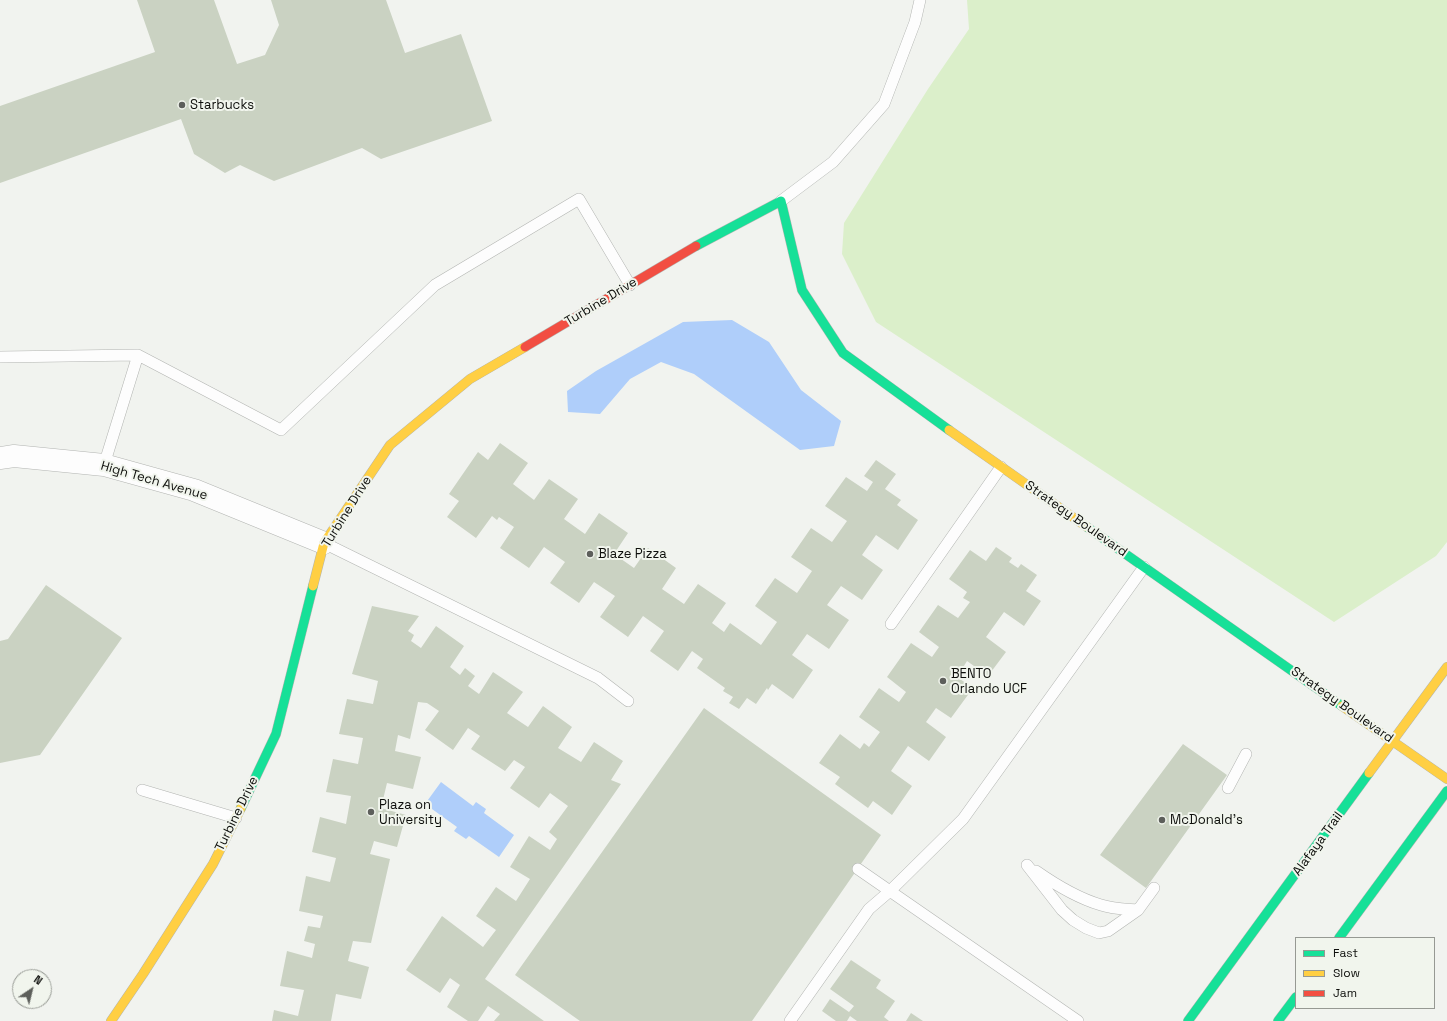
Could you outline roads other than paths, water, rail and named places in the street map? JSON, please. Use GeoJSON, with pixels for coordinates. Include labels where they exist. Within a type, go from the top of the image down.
{"type":"FeatureCollection","features":[{"type":"Feature","properties":{"kind":"street","name":"Turbine Drive"},"geometry":{"type":"LineString","coordinates":[[111,1021],[143,974],[213,864],[236,818],[276,734],[324,543],[390,445],[470,379],[691,249],[781,201]]}},
{"type":"Feature","properties":{"kind":"street","name":"Strategy Boulevard"},"geometry":{"type":"LineString","coordinates":[[781,201],[802,290],[843,353],[1001,467],[1447,779]]}},
{"type":"Feature","properties":{"kind":"street","name":"High Tech Avenue"},"geometry":{"type":"LineString","coordinates":[[0,458],[14,456],[104,465],[194,490],[324,543]]}},
{"type":"Feature","properties":{"kind":"street","name":"Alafaya Trail"},"geometry":{"type":"LineString","coordinates":[[1188,1021],[1447,667]]}},
{"type":"Feature","properties":{"kind":"street"},"geometry":{"type":"LineString","coordinates":[[1340,937],[1447,791]]}},
{"type":"Feature","properties":{"kind":"street"},"geometry":{"type":"LineString","coordinates":[[1278,1021],[1295,998]]}},
{"type":"Feature","properties":{"kind":"lane"},"geometry":{"type":"LineString","coordinates":[[781,201],[833,162],[884,104],[915,22],[920,0]]}},
{"type":"Feature","properties":{"kind":"lane"},"geometry":{"type":"LineString","coordinates":[[0,357],[138,355],[281,430],[435,285],[578,198],[630,285]]}},
{"type":"Feature","properties":{"kind":"lane"},"geometry":{"type":"LineString","coordinates":[[104,465],[138,355]]}},
{"type":"Feature","properties":{"kind":"lane"},"geometry":{"type":"LineString","coordinates":[[891,624],[1001,467]]}},
{"type":"Feature","properties":{"kind":"lane"},"geometry":{"type":"LineString","coordinates":[[324,543],[598,678],[628,701]]}},
{"type":"Feature","properties":{"kind":"lane"},"geometry":{"type":"LineString","coordinates":[[790,1021],[869,909],[890,891],[963,819],[1144,567]]}},
{"type":"Feature","properties":{"kind":"lane"},"geometry":{"type":"LineString","coordinates":[[1228,788],[1246,754]]}},
{"type":"Feature","properties":{"kind":"lane"},"geometry":{"type":"LineString","coordinates":[[142,790],[236,818]]}},
{"type":"Feature","properties":{"kind":"lane"},"geometry":{"type":"LineString","coordinates":[[1138,910],[1102,905],[1080,897],[1057,886],[1027,865],[1062,910],[1073,920],[1099,934],[1108,931],[1138,910],[1154,888]]}},
{"type":"Feature","properties":{"kind":"lane"},"geometry":{"type":"LineString","coordinates":[[858,869],[1078,1021]]}},
{"type":"Feature","properties":{"kind":"water"},"geometry":{"type":"Polygon","coordinates":[[[732,320],[769,342],[801,390],[841,421],[834,446],[800,450],[694,374],[661,362],[630,379],[600,414],[568,412],[567,391],[596,371],[683,322],[732,320]]]}},
{"type":"Feature","properties":{"kind":"water"},"geometry":{"type":"Polygon","coordinates":[[[441,782],[473,806],[476,802],[486,809],[484,813],[514,835],[499,857],[469,836],[466,839],[454,831],[457,827],[425,804],[441,782]]]}},
{"type":"Feature","properties":{"kind":"place","name":"Starbucks"},"geometry":{"type":"Point","coordinates":[182,105]}},
{"type":"Feature","properties":{"kind":"place","name":"Blaze Pizza"},"geometry":{"type":"Point","coordinates":[590,554]}},
{"type":"Feature","properties":{"kind":"place","name":"BENTO Orlando UCF"},"geometry":{"type":"Point","coordinates":[943,681]}},
{"type":"Feature","properties":{"kind":"place","name":"Plaza on University"},"geometry":{"type":"Point","coordinates":[371,812]}},
{"type":"Feature","properties":{"kind":"place","name":"McDonald's"},"geometry":{"type":"Point","coordinates":[1162,820]}}]}
